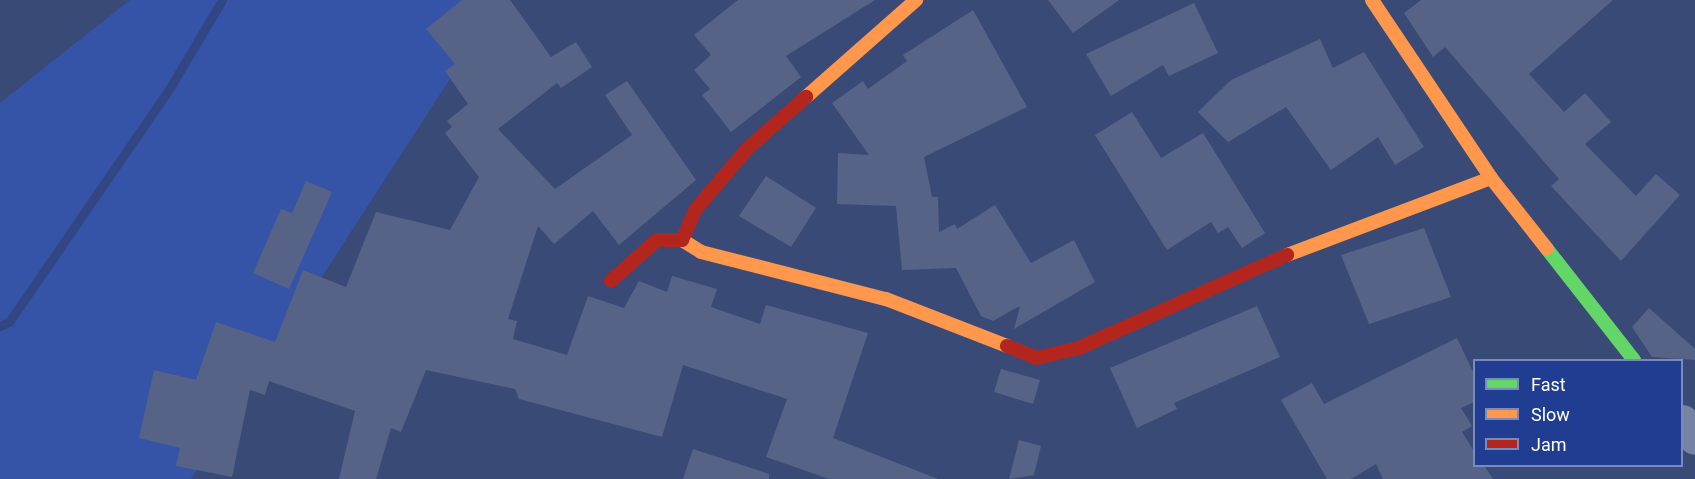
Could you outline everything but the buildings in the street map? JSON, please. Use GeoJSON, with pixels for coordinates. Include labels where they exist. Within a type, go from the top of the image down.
{"type":"FeatureCollection","features":[{"type":"Feature","properties":{"kind":"street"},"geometry":{"type":"LineString","coordinates":[[682,240],[696,209],[747,149],[916,0]]}},
{"type":"Feature","properties":{"kind":"street"},"geometry":{"type":"LineString","coordinates":[[1372,0],[1491,178],[1633,359]]}},
{"type":"Feature","properties":{"kind":"street"},"geometry":{"type":"LineString","coordinates":[[611,280],[657,240],[682,240],[701,252],[886,299],[1036,358],[1079,348],[1262,264],[1491,178]]}},
{"type":"Feature","properties":{"kind":"street"},"geometry":{"type":"LineString","coordinates":[[1683,422],[1695,438]]}},
{"type":"Feature","properties":{"kind":"shaded area"},"geometry":{"type":"Polygon","coordinates":[[[130,0],[501,0],[191,479],[0,479],[0,103],[130,0]]]}},
{"type":"Feature","properties":{"kind":"waterway"},"geometry":{"type":"LineString","coordinates":[[0,326],[9,322],[171,86],[222,0]]}},
{"type":"Feature","properties":{"kind":"traffic: fast"},"geometry":{"type":"LineString","coordinates":[[1547,249],[1633,359]]}},
{"type":"Feature","properties":{"kind":"traffic: slow"},"geometry":{"type":"LineString","coordinates":[[806,97],[916,0]]}},
{"type":"Feature","properties":{"kind":"traffic: slow"},"geometry":{"type":"LineString","coordinates":[[1372,0],[1491,178],[1547,249]]}},
{"type":"Feature","properties":{"kind":"traffic: slow"},"geometry":{"type":"LineString","coordinates":[[1287,255],[1491,178]]}},
{"type":"Feature","properties":{"kind":"traffic: slow"},"geometry":{"type":"LineString","coordinates":[[682,240],[701,252],[886,299],[1007,346]]}},
{"type":"Feature","properties":{"kind":"traffic: jam"},"geometry":{"type":"LineString","coordinates":[[611,281],[657,240],[682,240],[696,209],[747,149],[806,97]]}},
{"type":"Feature","properties":{"kind":"traffic: jam"},"geometry":{"type":"LineString","coordinates":[[1007,346],[1036,358],[1079,348],[1287,255]]}}]}
